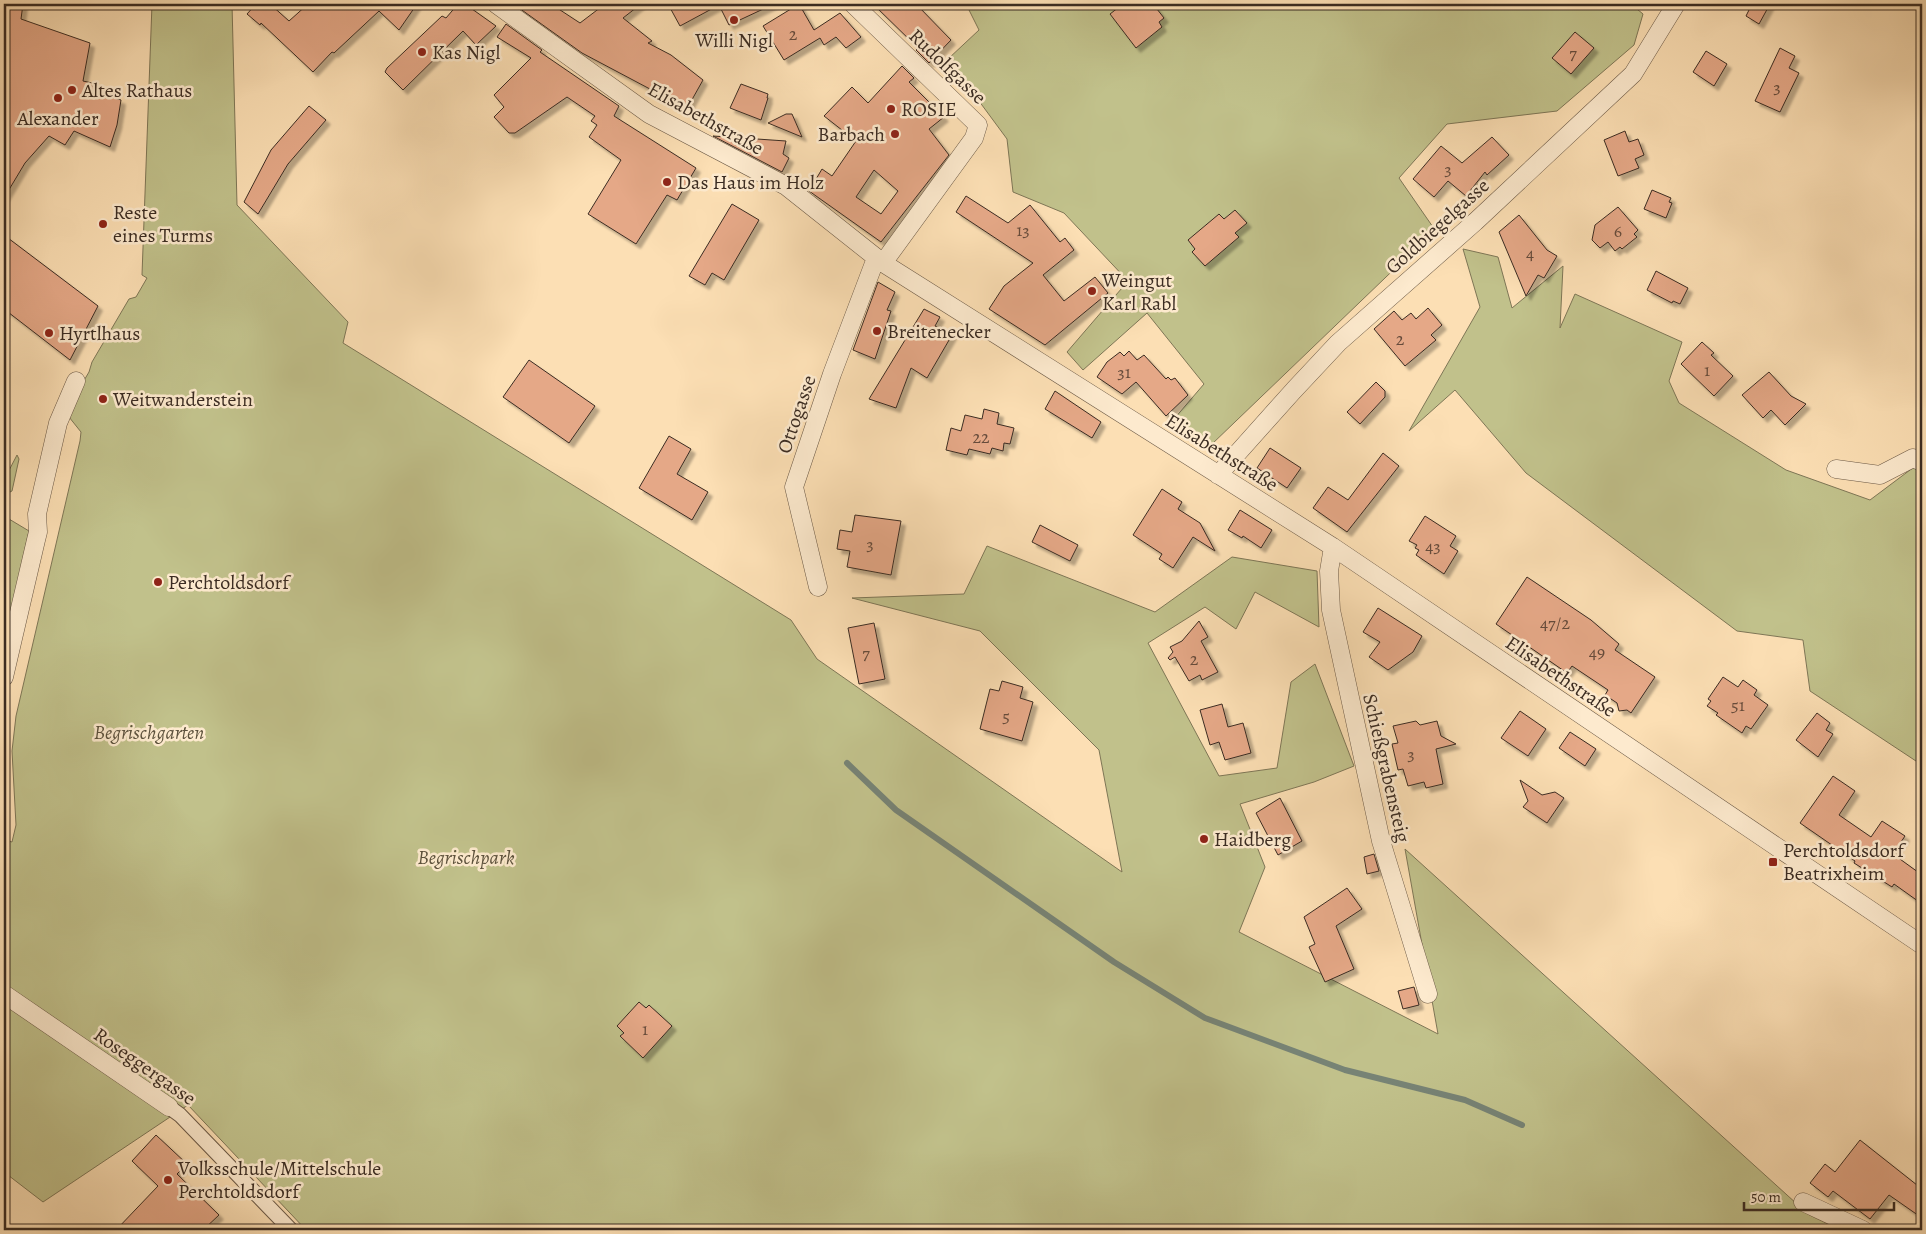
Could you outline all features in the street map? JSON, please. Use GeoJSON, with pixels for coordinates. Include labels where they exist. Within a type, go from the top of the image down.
{"type":"FeatureCollection","features":[{"type":"Feature","properties":{"kind":"street","name":"Elisabethstraße"},"geometry":{"type":"LineString","coordinates":[[496,4],[649,114],[786,186],[880,261],[1333,547],[1922,945]]}},
{"type":"Feature","properties":{"kind":"street","name":"Rudolfgasse"},"geometry":{"type":"LineString","coordinates":[[853,4],[978,125],[974,138],[880,261]]}},
{"type":"Feature","properties":{"kind":"street","name":"Goldbiegelgasse"},"geometry":{"type":"LineString","coordinates":[[1218,475],[1338,344],[1475,222],[1633,74],[1676,4]]}},
{"type":"Feature","properties":{"kind":"street","name":"Ottogasse"},"geometry":{"type":"LineString","coordinates":[[818,587],[794,487],[832,374],[880,261]]}},
{"type":"Feature","properties":{"kind":"street"},"geometry":{"type":"LineString","coordinates":[[4,677],[38,532],[37,514],[58,423],[76,381]]}},
{"type":"Feature","properties":{"kind":"street"},"geometry":{"type":"LineString","coordinates":[[1836,469],[1880,476],[1914,458],[1922,462]]}},
{"type":"Feature","properties":{"kind":"street","name":"Schießgrabensteig"},"geometry":{"type":"LineString","coordinates":[[1333,547],[1329,571],[1331,610],[1381,841],[1428,994]]}},
{"type":"Feature","properties":{"kind":"street","name":"Roseggergasse"},"geometry":{"type":"LineString","coordinates":[[4,994],[180,1114],[291,1230]]}},
{"type":"Feature","properties":{"kind":"street"},"geometry":{"type":"LineString","coordinates":[[1803,1202],[1863,1230]]}},
{"type":"Feature","properties":{"kind":"green space","name":"Begrischpark"},"geometry":{"type":"Polygon","coordinates":[[[152,4],[232,4],[237,205],[348,322],[343,343],[791,620],[817,659],[1122,872],[1099,750],[980,631],[852,598],[964,594],[987,546],[1155,612],[1232,557],[1317,571],[1319,627],[1255,592],[1236,629],[1205,607],[1148,643],[1219,776],[1277,768],[1291,682],[1315,664],[1354,766],[1314,782],[1240,804],[1265,867],[1239,932],[1438,1034],[1405,849],[1808,1214],[1840,1230],[306,1230],[188,1105],[43,1202],[4,1172],[4,891],[9,873],[5,840],[12,842],[16,825],[12,751],[16,716],[80,441],[81,432],[69,417],[73,399],[89,372],[92,362],[129,299],[136,297],[147,278],[142,275],[152,4]]]}},
{"type":"Feature","properties":{"kind":"green space"},"geometry":{"type":"Polygon","coordinates":[[[966,4],[1631,4],[1643,14],[1634,45],[1557,111],[1447,124],[1399,178],[1435,230],[1211,445],[1168,426],[1204,384],[1147,313],[1083,370],[1067,352],[1128,281],[1064,213],[1013,192],[1007,139],[948,59],[979,30],[966,4]]]}},
{"type":"Feature","properties":{"kind":"green space"},"geometry":{"type":"Polygon","coordinates":[[[1463,249],[1498,257],[1512,308],[1563,266],[1560,328],[1575,294],[1682,342],[1669,381],[1679,403],[1786,470],[1870,500],[1918,464],[1922,467],[1922,765],[1810,691],[1803,640],[1737,631],[1526,473],[1455,390],[1409,431],[1480,307],[1463,249]]]}},
{"type":"Feature","properties":{"kind":"green space"},"geometry":{"type":"Polygon","coordinates":[[[17,455],[19,459],[12,491],[8,493],[4,490],[4,480],[17,455]]]}},
{"type":"Feature","properties":{"kind":"green space"},"geometry":{"type":"Polygon","coordinates":[[[4,516],[29,531],[4,645],[4,516]]]}},
{"type":"Feature","properties":{"kind":"building"},"geometry":{"type":"Polygon","coordinates":[[[4,4],[23,4],[21,19],[90,43],[83,81],[92,83],[95,92],[121,100],[117,125],[110,147],[74,131],[65,145],[49,136],[25,163],[4,198],[4,4]]]}},
{"type":"Feature","properties":{"kind":"building"},"geometry":{"type":"Polygon","coordinates":[[[256,4],[270,4],[289,21],[308,4],[417,4],[399,30],[379,11],[334,53],[332,52],[313,72],[261,23],[260,25],[247,14],[256,4]]]}},
{"type":"Feature","properties":{"kind":"building","name":"Kas Nigl"},"geometry":{"type":"Polygon","coordinates":[[[458,4],[465,4],[496,26],[476,45],[463,31],[403,90],[385,72],[387,68],[442,16],[446,18],[458,4]]]}},
{"type":"Feature","properties":{"kind":"building"},"geometry":{"type":"Polygon","coordinates":[[[522,4],[551,4],[580,23],[605,4],[641,4],[623,18],[652,41],[648,43],[671,55],[703,80],[689,105],[684,103],[682,106],[582,53],[519,8],[522,4]]]}},
{"type":"Feature","properties":{"kind":"building"},"geometry":{"type":"Polygon","coordinates":[[[668,4],[774,4],[729,25],[719,5],[680,26],[668,4]]]}},
{"type":"Feature","properties":{"kind":"building"},"geometry":{"type":"Polygon","coordinates":[[[799,4],[814,30],[840,13],[861,37],[846,48],[836,37],[824,45],[820,38],[784,60],[763,26],[799,4]]]}},
{"type":"Feature","properties":{"kind":"building"},"geometry":{"type":"Polygon","coordinates":[[[873,4],[916,4],[951,40],[929,63],[916,50],[918,48],[873,4]]]}},
{"type":"Feature","properties":{"kind":"building"},"geometry":{"type":"Polygon","coordinates":[[[1123,4],[1153,4],[1164,18],[1159,22],[1162,27],[1136,48],[1110,14],[1123,4]]]}},
{"type":"Feature","properties":{"kind":"building"},"geometry":{"type":"Polygon","coordinates":[[[1752,4],[1770,4],[1759,24],[1746,16],[1752,4]]]}},
{"type":"Feature","properties":{"kind":"building"},"geometry":{"type":"Polygon","coordinates":[[[506,24],[542,50],[540,52],[619,106],[614,116],[696,168],[677,200],[667,195],[636,244],[588,214],[621,160],[589,137],[597,125],[591,121],[595,116],[567,97],[515,133],[509,133],[494,117],[504,107],[494,95],[531,58],[497,37],[506,24]]]}},
{"type":"Feature","properties":{"kind":"building"},"geometry":{"type":"Polygon","coordinates":[[[1575,32],[1594,48],[1571,74],[1552,58],[1575,32]]]}},
{"type":"Feature","properties":{"kind":"building"},"geometry":{"type":"Polygon","coordinates":[[[1780,48],[1795,56],[1789,68],[1799,73],[1780,112],[1755,101],[1780,48]]]}},
{"type":"Feature","properties":{"kind":"building"},"geometry":{"type":"Polygon","coordinates":[[[1706,51],[1727,64],[1714,86],[1693,72],[1706,51]]]}},
{"type":"Feature","properties":{"kind":"building"},"geometry":{"type":"Polygon","coordinates":[[[902,66],[914,78],[909,82],[944,117],[929,129],[949,155],[881,242],[809,191],[822,169],[832,176],[856,141],[824,116],[852,87],[868,103],[902,66]],[[874,170],[856,197],[881,214],[898,191],[874,170]]]}},
{"type":"Feature","properties":{"kind":"building"},"geometry":{"type":"Polygon","coordinates":[[[741,84],[768,94],[761,120],[730,108],[741,84]]]}},
{"type":"Feature","properties":{"kind":"building"},"geometry":{"type":"Polygon","coordinates":[[[309,106],[326,120],[288,164],[258,214],[244,202],[271,150],[309,106]]]}},
{"type":"Feature","properties":{"kind":"building"},"geometry":{"type":"Polygon","coordinates":[[[786,114],[792,114],[802,137],[768,123],[786,114]]]}},
{"type":"Feature","properties":{"kind":"building"},"geometry":{"type":"Polygon","coordinates":[[[1625,131],[1629,142],[1638,139],[1644,155],[1635,159],[1639,168],[1618,176],[1604,140],[1625,131]]]}},
{"type":"Feature","properties":{"kind":"building"},"geometry":{"type":"Polygon","coordinates":[[[713,136],[786,141],[783,154],[789,158],[782,172],[713,136]]]}},
{"type":"Feature","properties":{"kind":"building"},"geometry":{"type":"Polygon","coordinates":[[[1492,137],[1509,155],[1487,175],[1485,172],[1466,196],[1448,181],[1434,197],[1413,179],[1441,146],[1462,163],[1492,137]]]}},
{"type":"Feature","properties":{"kind":"building"},"geometry":{"type":"Polygon","coordinates":[[[1652,190],[1671,198],[1669,202],[1672,203],[1666,218],[1644,209],[1652,190]]]}},
{"type":"Feature","properties":{"kind":"building"},"geometry":{"type":"Polygon","coordinates":[[[966,196],[1008,223],[1030,205],[1060,242],[1065,238],[1074,250],[1043,275],[1064,301],[1095,277],[1108,293],[1045,345],[989,309],[1004,286],[1033,263],[956,212],[966,196]]]}},
{"type":"Feature","properties":{"kind":"building"},"geometry":{"type":"Polygon","coordinates":[[[732,204],[759,220],[724,280],[712,273],[705,285],[689,276],[732,204]]]}},
{"type":"Feature","properties":{"kind":"building"},"geometry":{"type":"Polygon","coordinates":[[[1618,207],[1638,230],[1634,234],[1637,237],[1622,249],[1620,247],[1615,251],[1608,242],[1600,248],[1592,240],[1595,225],[1618,207]]]}},
{"type":"Feature","properties":{"kind":"building"},"geometry":{"type":"Polygon","coordinates":[[[1235,210],[1247,223],[1235,233],[1239,237],[1205,266],[1192,252],[1195,249],[1188,240],[1219,214],[1224,219],[1235,210]]]}},
{"type":"Feature","properties":{"kind":"building"},"geometry":{"type":"Polygon","coordinates":[[[1519,215],[1547,250],[1557,256],[1544,278],[1538,275],[1526,296],[1499,232],[1519,215]]]}},
{"type":"Feature","properties":{"kind":"building"},"geometry":{"type":"Polygon","coordinates":[[[4,235],[98,306],[70,360],[4,309],[4,235]]]}},
{"type":"Feature","properties":{"kind":"building"},"geometry":{"type":"Polygon","coordinates":[[[1656,271],[1688,288],[1680,304],[1673,301],[1672,303],[1647,290],[1656,271]]]}},
{"type":"Feature","properties":{"kind":"building"},"geometry":{"type":"Polygon","coordinates":[[[878,282],[895,292],[887,310],[891,311],[875,359],[853,350],[878,282]]]}},
{"type":"Feature","properties":{"kind":"building"},"geometry":{"type":"Polygon","coordinates":[[[1428,308],[1442,325],[1431,335],[1436,340],[1405,366],[1374,329],[1394,311],[1402,320],[1411,313],[1416,319],[1428,308]]]}},
{"type":"Feature","properties":{"kind":"building"},"geometry":{"type":"Polygon","coordinates":[[[924,309],[940,317],[935,326],[952,335],[927,378],[911,368],[896,408],[869,399],[924,309]]]}},
{"type":"Feature","properties":{"kind":"building"},"geometry":{"type":"Polygon","coordinates":[[[1702,342],[1714,353],[1711,355],[1733,376],[1714,396],[1681,364],[1702,342]]]}},
{"type":"Feature","properties":{"kind":"building"},"geometry":{"type":"Polygon","coordinates":[[[1129,351],[1137,360],[1144,355],[1166,379],[1168,377],[1171,380],[1175,378],[1188,395],[1166,416],[1136,382],[1122,394],[1097,377],[1107,362],[1120,352],[1124,356],[1129,351]]]}},
{"type":"Feature","properties":{"kind":"building"},"geometry":{"type":"Polygon","coordinates":[[[529,360],[595,406],[569,443],[503,397],[529,360]]]}},
{"type":"Feature","properties":{"kind":"building"},"geometry":{"type":"Polygon","coordinates":[[[1769,372],[1791,396],[1806,404],[1785,425],[1771,410],[1763,418],[1742,395],[1769,372]]]}},
{"type":"Feature","properties":{"kind":"building"},"geometry":{"type":"Polygon","coordinates":[[[1376,382],[1385,391],[1385,397],[1360,424],[1347,412],[1376,382]]]}},
{"type":"Feature","properties":{"kind":"building"},"geometry":{"type":"Polygon","coordinates":[[[1055,391],[1101,422],[1092,438],[1045,409],[1055,391]]]}},
{"type":"Feature","properties":{"kind":"building"},"geometry":{"type":"Polygon","coordinates":[[[984,409],[999,413],[997,424],[1014,428],[1010,444],[1004,443],[1003,451],[992,448],[990,454],[969,449],[967,455],[946,450],[951,428],[961,431],[965,415],[982,419],[984,409]]]}},
{"type":"Feature","properties":{"kind":"building"},"geometry":{"type":"Polygon","coordinates":[[[669,436],[691,449],[677,474],[708,492],[692,520],[639,488],[669,436]]]}},
{"type":"Feature","properties":{"kind":"building"},"geometry":{"type":"Polygon","coordinates":[[[1270,448],[1301,468],[1287,488],[1257,468],[1270,448]]]}},
{"type":"Feature","properties":{"kind":"building"},"geometry":{"type":"Polygon","coordinates":[[[1383,453],[1399,466],[1347,532],[1313,508],[1328,487],[1348,500],[1383,453]]]}},
{"type":"Feature","properties":{"kind":"building"},"geometry":{"type":"Polygon","coordinates":[[[1162,489],[1182,502],[1178,509],[1200,523],[1215,551],[1193,537],[1173,568],[1159,559],[1162,554],[1133,535],[1162,489]]]}},
{"type":"Feature","properties":{"kind":"building"},"geometry":{"type":"Polygon","coordinates":[[[1240,510],[1272,530],[1261,548],[1243,536],[1242,538],[1228,530],[1240,510]]]}},
{"type":"Feature","properties":{"kind":"building"},"geometry":{"type":"Polygon","coordinates":[[[855,515],[901,521],[891,575],[847,567],[850,551],[837,549],[840,530],[852,532],[855,515]]]}},
{"type":"Feature","properties":{"kind":"building"},"geometry":{"type":"Polygon","coordinates":[[[1425,516],[1456,536],[1450,546],[1458,551],[1444,574],[1416,555],[1419,550],[1415,548],[1417,545],[1409,541],[1425,516]]]}},
{"type":"Feature","properties":{"kind":"building"},"geometry":{"type":"Polygon","coordinates":[[[1040,525],[1078,545],[1070,561],[1032,542],[1040,525]]]}},
{"type":"Feature","properties":{"kind":"building"},"geometry":{"type":"Polygon","coordinates":[[[1527,577],[1591,620],[1619,644],[1615,650],[1655,677],[1631,713],[1627,710],[1619,711],[1617,703],[1605,695],[1608,690],[1572,666],[1567,673],[1496,624],[1527,577]]]}},
{"type":"Feature","properties":{"kind":"building"},"geometry":{"type":"Polygon","coordinates":[[[1378,608],[1422,636],[1413,652],[1388,670],[1369,657],[1380,642],[1363,632],[1378,608]]]}},
{"type":"Feature","properties":{"kind":"building"},"geometry":{"type":"Polygon","coordinates":[[[1199,621],[1208,637],[1201,641],[1218,672],[1202,680],[1200,675],[1189,681],[1175,657],[1170,660],[1168,658],[1173,652],[1170,647],[1182,641],[1199,621]]]}},
{"type":"Feature","properties":{"kind":"building"},"geometry":{"type":"Polygon","coordinates":[[[874,623],[885,679],[859,684],[848,628],[874,623]]]}},
{"type":"Feature","properties":{"kind":"building"},"geometry":{"type":"Polygon","coordinates":[[[1723,677],[1738,687],[1743,680],[1757,690],[1754,695],[1768,705],[1751,729],[1746,726],[1742,733],[1716,715],[1718,713],[1707,706],[1711,701],[1708,699],[1723,677]]]}},
{"type":"Feature","properties":{"kind":"building"},"geometry":{"type":"Polygon","coordinates":[[[1002,681],[1023,687],[1020,698],[1033,702],[1022,741],[980,729],[990,689],[999,691],[1002,681]]]}},
{"type":"Feature","properties":{"kind":"building"},"geometry":{"type":"Polygon","coordinates":[[[1222,704],[1228,727],[1243,723],[1251,753],[1225,760],[1219,742],[1210,745],[1200,710],[1222,704]]]}},
{"type":"Feature","properties":{"kind":"building"},"geometry":{"type":"Polygon","coordinates":[[[1520,711],[1546,729],[1528,756],[1501,738],[1520,711]]]}},
{"type":"Feature","properties":{"kind":"building"},"geometry":{"type":"Polygon","coordinates":[[[1817,713],[1830,723],[1826,730],[1833,734],[1818,757],[1796,740],[1817,713]]]}},
{"type":"Feature","properties":{"kind":"building"},"geometry":{"type":"Polygon","coordinates":[[[1416,721],[1420,725],[1437,721],[1441,736],[1456,744],[1436,749],[1443,784],[1426,788],[1424,782],[1408,786],[1403,769],[1398,770],[1392,744],[1398,743],[1393,726],[1416,721]]]}},
{"type":"Feature","properties":{"kind":"building"},"geometry":{"type":"Polygon","coordinates":[[[1570,732],[1596,749],[1585,766],[1559,748],[1570,732]]]}},
{"type":"Feature","properties":{"kind":"building"},"geometry":{"type":"Polygon","coordinates":[[[1833,776],[1855,791],[1839,815],[1871,837],[1882,821],[1905,836],[1893,854],[1922,875],[1922,904],[1894,884],[1892,887],[1854,863],[1855,861],[1800,823],[1833,776]]]}},
{"type":"Feature","properties":{"kind":"building"},"geometry":{"type":"Polygon","coordinates":[[[1520,780],[1542,795],[1555,792],[1564,798],[1547,823],[1523,807],[1528,801],[1520,780]]]}},
{"type":"Feature","properties":{"kind":"building"},"geometry":{"type":"Polygon","coordinates":[[[1280,798],[1302,841],[1278,855],[1256,813],[1280,798]]]}},
{"type":"Feature","properties":{"kind":"building"},"geometry":{"type":"Polygon","coordinates":[[[1374,854],[1379,871],[1367,874],[1364,857],[1374,854]]]}},
{"type":"Feature","properties":{"kind":"building"},"geometry":{"type":"Polygon","coordinates":[[[1347,888],[1362,909],[1336,926],[1354,969],[1325,982],[1309,947],[1315,944],[1304,917],[1347,888]]]}},
{"type":"Feature","properties":{"kind":"building"},"geometry":{"type":"Polygon","coordinates":[[[1414,987],[1419,1005],[1403,1009],[1398,991],[1414,987]]]}},
{"type":"Feature","properties":{"kind":"building"},"geometry":{"type":"Polygon","coordinates":[[[639,1002],[646,1008],[649,1005],[672,1026],[643,1058],[620,1036],[624,1033],[617,1026],[639,1002]]]}},
{"type":"Feature","properties":{"kind":"building","name":"Volksschule/Mittelschule Perchtoldsdorf"},"geometry":{"type":"Polygon","coordinates":[[[156,1135],[187,1164],[177,1174],[219,1215],[203,1230],[116,1230],[158,1186],[132,1161],[156,1135]]]}},
{"type":"Feature","properties":{"kind":"building"},"geometry":{"type":"Polygon","coordinates":[[[1860,1140],[1922,1189],[1922,1218],[1889,1195],[1870,1219],[1833,1191],[1828,1197],[1810,1183],[1825,1164],[1835,1172],[1860,1140]]]}},
{"type":"Feature","properties":{"kind":"waterway"},"geometry":{"type":"LineString","coordinates":[[847,763],[896,810],[1114,962],[1205,1018],[1345,1070],[1465,1100],[1522,1125]]}},
{"type":"Feature","properties":{"kind":"place","name":"Willi Nigl"},"geometry":{"type":"Point","coordinates":[734,20]}},
{"type":"Feature","properties":{"kind":"place","name":"Kas Nigl"},"geometry":{"type":"Point","coordinates":[422,52]}},
{"type":"Feature","properties":{"kind":"place","name":"Altes Rathaus"},"geometry":{"type":"Point","coordinates":[72,90]}},
{"type":"Feature","properties":{"kind":"place","name":"Alexander"},"geometry":{"type":"Point","coordinates":[58,98]}},
{"type":"Feature","properties":{"kind":"place","name":"ROSIE"},"geometry":{"type":"Point","coordinates":[891,109]}},
{"type":"Feature","properties":{"kind":"place","name":"Barbach"},"geometry":{"type":"Point","coordinates":[895,134]}},
{"type":"Feature","properties":{"kind":"place","name":"Das Haus im Holz"},"geometry":{"type":"Point","coordinates":[667,182]}},
{"type":"Feature","properties":{"kind":"place","name":"Reste eines Turms"},"geometry":{"type":"Point","coordinates":[103,224]}},
{"type":"Feature","properties":{"kind":"place","name":"Weingut Karl Rabl"},"geometry":{"type":"Point","coordinates":[1092,291]}},
{"type":"Feature","properties":{"kind":"place","name":"Breitenecker"},"geometry":{"type":"Point","coordinates":[877,331]}},
{"type":"Feature","properties":{"kind":"place","name":"Hyrtlhaus"},"geometry":{"type":"Point","coordinates":[49,333]}},
{"type":"Feature","properties":{"kind":"place","name":"Weitwanderstein"},"geometry":{"type":"Point","coordinates":[103,399]}},
{"type":"Feature","properties":{"kind":"place","name":"Perchtoldsdorf"},"geometry":{"type":"Point","coordinates":[158,582]}},
{"type":"Feature","properties":{"kind":"place","name":"Haidberg"},"geometry":{"type":"Point","coordinates":[1204,839]}},
{"type":"Feature","properties":{"kind":"place","name":"Perchtoldsdorf Beatrixheim"},"geometry":{"type":"Point","coordinates":[1773,862]}},
{"type":"Feature","properties":{"kind":"place","name":"Volksschule/Mittelschule Perchtoldsdorf"},"geometry":{"type":"Point","coordinates":[168,1180]}},
{"type":"Feature","properties":{"kind":"park label","name":"Begrischgarten"},"geometry":{"type":"Point","coordinates":[149,732]}}]}
